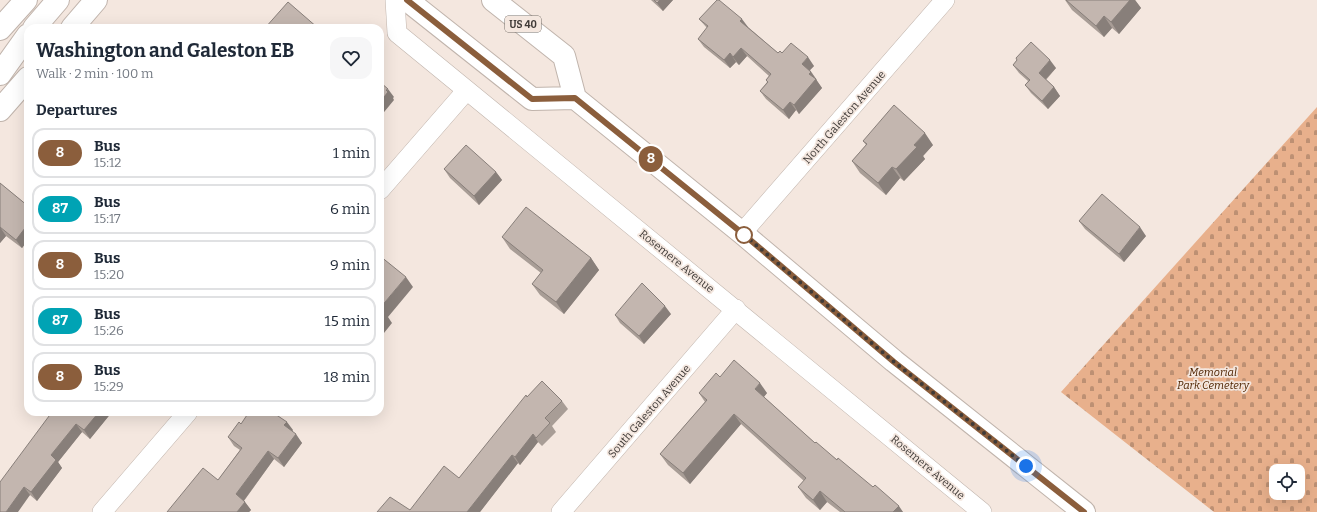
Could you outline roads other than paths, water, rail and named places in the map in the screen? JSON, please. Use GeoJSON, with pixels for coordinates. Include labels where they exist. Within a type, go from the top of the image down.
{"type":"FeatureCollection","features":[{"type":"Feature","properties":{"kind":"main road"},"geometry":{"type":"LineString","coordinates":[[0,30],[26,0]]}},
{"type":"Feature","properties":{"kind":"main road"},"geometry":{"type":"LineString","coordinates":[[37,24],[58,0]]}},
{"type":"Feature","properties":{"kind":"main road"},"geometry":{"type":"LineString","coordinates":[[75,24],[96,0]]}},
{"type":"Feature","properties":{"kind":"main road"},"geometry":{"type":"LineString","coordinates":[[407,0],[532,99],[575,98],[742,233],[894,362],[1084,512]]}},
{"type":"Feature","properties":{"kind":"main road","name":"US 40"},"geometry":{"type":"LineString","coordinates":[[493,0],[564,56],[575,98]]}},
{"type":"Feature","properties":{"kind":"main road"},"geometry":{"type":"LineString","coordinates":[[0,74],[24,41]]}},
{"type":"Feature","properties":{"kind":"main road"},"geometry":{"type":"LineString","coordinates":[[0,110],[24,83]]}},
{"type":"Feature","properties":{"kind":"street","name":"Rosemere Avenue"},"geometry":{"type":"LineString","coordinates":[[395,0],[397,33],[466,91],[736,309],[982,512]]}},
{"type":"Feature","properties":{"kind":"street","name":"North Galeston Avenue"},"geometry":{"type":"LineString","coordinates":[[742,233],[945,0]]}},
{"type":"Feature","properties":{"kind":"street"},"geometry":{"type":"LineString","coordinates":[[384,185],[466,91]]}},
{"type":"Feature","properties":{"kind":"street","name":"South Galeston Avenue"},"geometry":{"type":"LineString","coordinates":[[561,512],[736,309]]}},
{"type":"Feature","properties":{"kind":"street"},"geometry":{"type":"LineString","coordinates":[[102,512],[185,416]]}},
{"type":"Feature","properties":{"kind":"park label","name":"Memorial Park Cemetery"},"geometry":{"type":"Point","coordinates":[1213,378]}}]}
